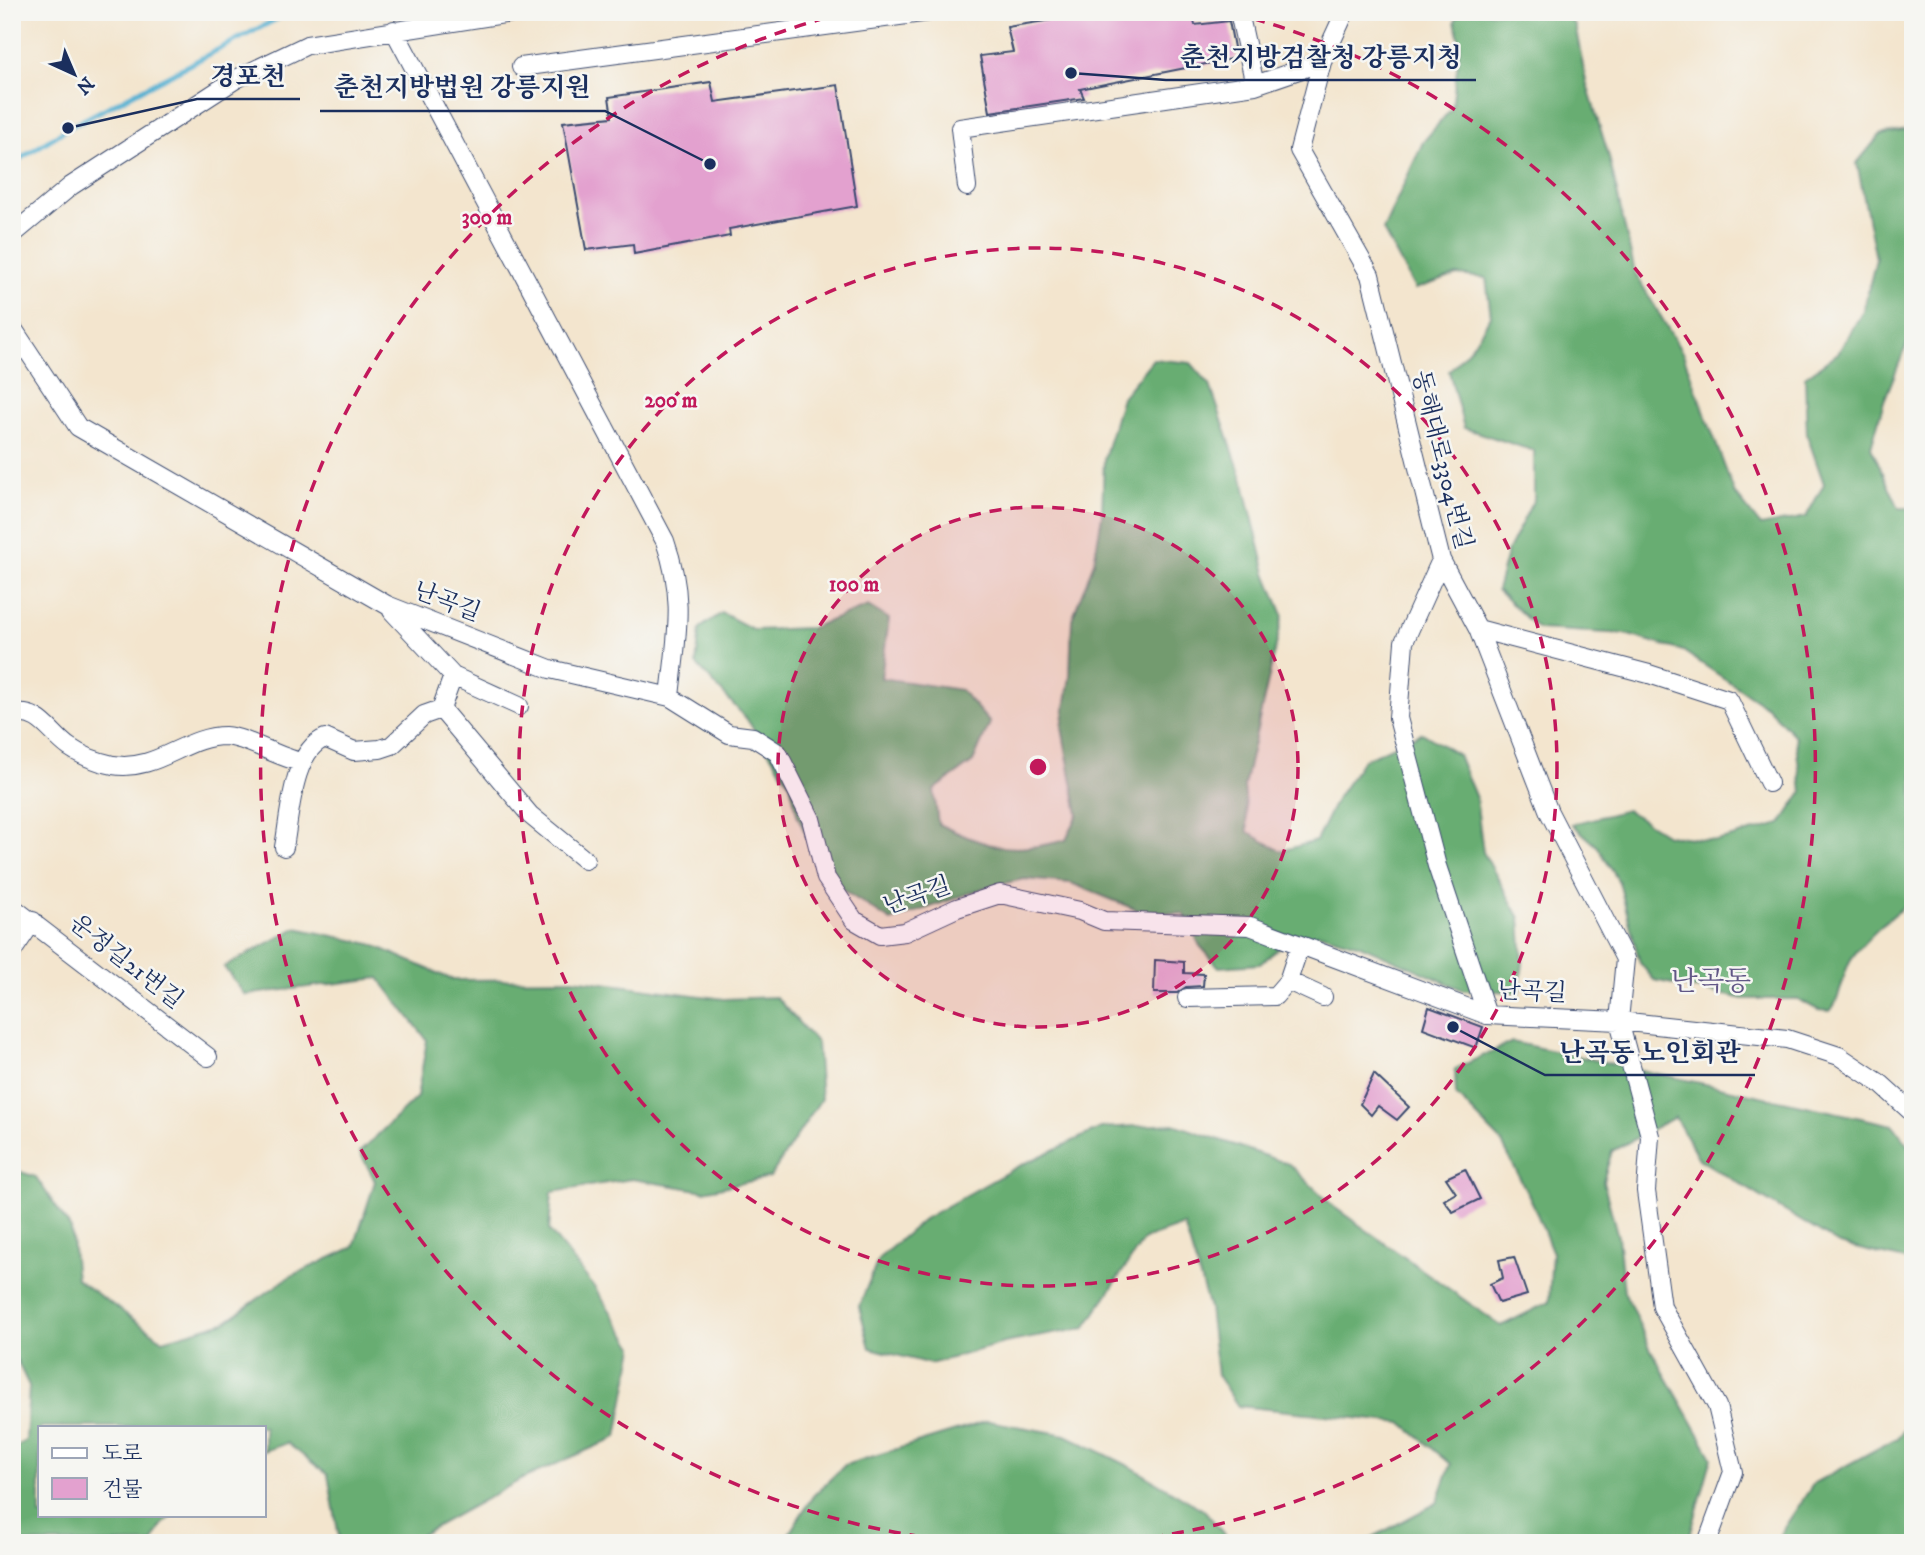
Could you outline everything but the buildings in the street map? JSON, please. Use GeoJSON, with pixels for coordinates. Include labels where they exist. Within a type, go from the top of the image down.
{"type":"FeatureCollection","features":[{"type":"Feature","properties":{"kind":"street"},"geometry":{"type":"LineString","coordinates":[[12,235],[71,186],[236,79],[307,45],[518,12]]}},
{"type":"Feature","properties":{"kind":"street"},"geometry":{"type":"LineString","coordinates":[[1239,12],[1255,85]]}},
{"type":"Feature","properties":{"kind":"street","name":"동해대로3304번길"},"geometry":{"type":"LineString","coordinates":[[1345,12],[1322,62],[1299,150],[1370,275],[1441,560],[1478,629],[1549,812],[1625,959],[1619,1021]]}},
{"type":"Feature","properties":{"kind":"street"},"geometry":{"type":"LineString","coordinates":[[521,67],[923,13]]}},
{"type":"Feature","properties":{"kind":"street"},"geometry":{"type":"LineString","coordinates":[[394,30],[665,541],[677,573],[680,605],[670,697]]}},
{"type":"Feature","properties":{"kind":"street"},"geometry":{"type":"LineString","coordinates":[[967,187],[960,128],[1255,85],[1322,62]]}},
{"type":"Feature","properties":{"kind":"street","name":"난곡길"},"geometry":{"type":"LineString","coordinates":[[12,327],[78,427],[387,605],[550,669],[670,697],[729,734],[753,737],[778,753],[811,819],[826,878],[854,920],[880,935],[905,932],[957,908],[1000,894],[1080,911],[1104,921],[1250,926],[1487,1015],[1619,1021],[1787,1039],[1839,1056],[1881,1084],[1913,1113]]}},
{"type":"Feature","properties":{"kind":"street"},"geometry":{"type":"LineString","coordinates":[[1441,560],[1404,642],[1398,718],[1437,866],[1487,1015]]}},
{"type":"Feature","properties":{"kind":"street"},"geometry":{"type":"LineString","coordinates":[[387,605],[453,676],[519,706]]}},
{"type":"Feature","properties":{"kind":"street"},"geometry":{"type":"LineString","coordinates":[[1478,629],[1649,674],[1729,700],[1769,783]]}},
{"type":"Feature","properties":{"kind":"street"},"geometry":{"type":"LineString","coordinates":[[442,709],[453,676]]}},
{"type":"Feature","properties":{"kind":"street"},"geometry":{"type":"LineString","coordinates":[[284,847],[301,762],[316,742],[325,738],[355,751],[380,750],[392,745],[424,715],[442,709]]}},
{"type":"Feature","properties":{"kind":"street"},"geometry":{"type":"LineString","coordinates":[[442,709],[530,815],[585,860]]}},
{"type":"Feature","properties":{"kind":"street"},"geometry":{"type":"LineString","coordinates":[[12,715],[32,715],[67,746],[85,757],[115,765],[165,759],[189,745],[227,736],[301,762]]}},
{"type":"Feature","properties":{"kind":"street","name":"운정길21번길"},"geometry":{"type":"LineString","coordinates":[[12,907],[208,1057]]}},
{"type":"Feature","properties":{"kind":"street"},"geometry":{"type":"LineString","coordinates":[[12,952],[33,921]]}},
{"type":"Feature","properties":{"kind":"street"},"geometry":{"type":"LineString","coordinates":[[1187,998],[1275,996],[1288,981],[1300,945]]}},
{"type":"Feature","properties":{"kind":"street"},"geometry":{"type":"LineString","coordinates":[[1288,981],[1323,997]]}},
{"type":"Feature","properties":{"kind":"street"},"geometry":{"type":"LineString","coordinates":[[1619,1021],[1650,1136],[1646,1191],[1662,1307],[1717,1406],[1733,1472],[1707,1543]]}},
{"type":"Feature","properties":{"kind":"green space"},"geometry":{"type":"Polygon","coordinates":[[[1461,12],[1562,12],[1575,25],[1586,81],[1609,157],[1635,273],[1683,354],[1734,492],[1761,526],[1806,517],[1824,484],[1807,435],[1805,377],[1838,353],[1863,311],[1876,259],[1857,163],[1880,135],[1913,129],[1913,329],[1884,401],[1871,447],[1899,508],[1913,508],[1913,898],[1855,953],[1830,1011],[1818,1010],[1798,999],[1744,999],[1654,980],[1640,963],[1619,882],[1598,847],[1572,824],[1627,810],[1667,835],[1717,841],[1781,824],[1802,792],[1795,736],[1767,707],[1683,651],[1625,634],[1538,629],[1497,590],[1508,550],[1534,499],[1534,451],[1464,428],[1449,371],[1472,346],[1491,316],[1486,278],[1457,275],[1415,289],[1383,230],[1423,142],[1452,108],[1460,44],[1455,21],[1461,12]]]}},
{"type":"Feature","properties":{"kind":"green space"},"geometry":{"type":"Polygon","coordinates":[[[1153,359],[1191,363],[1210,385],[1244,484],[1266,573],[1283,615],[1244,786],[1248,832],[1281,851],[1316,841],[1336,800],[1363,760],[1422,733],[1458,755],[1476,798],[1483,852],[1520,918],[1523,963],[1519,992],[1463,990],[1360,945],[1319,933],[1280,947],[1260,964],[1219,967],[1200,946],[1184,914],[1137,910],[1071,883],[1024,879],[984,888],[891,921],[826,879],[798,817],[790,784],[746,718],[696,664],[700,628],[722,613],[754,630],[811,628],[868,606],[889,619],[881,678],[961,690],[990,723],[973,762],[934,790],[938,824],[972,839],[1000,847],[1030,847],[1066,840],[1078,814],[1062,728],[1070,676],[1072,619],[1094,562],[1102,516],[1104,459],[1122,397],[1153,359]]]}},
{"type":"Feature","properties":{"kind":"green space"},"geometry":{"type":"Polygon","coordinates":[[[296,928],[371,944],[453,980],[573,979],[724,999],[776,997],[817,1043],[821,1099],[770,1177],[704,1191],[632,1179],[552,1192],[549,1230],[595,1288],[634,1347],[617,1437],[522,1479],[406,1543],[340,1543],[328,1475],[287,1443],[266,1450],[266,1426],[38,1426],[38,1516],[172,1516],[162,1525],[152,1543],[12,1543],[12,1450],[26,1440],[29,1386],[12,1350],[12,1169],[36,1177],[71,1229],[76,1279],[163,1340],[225,1322],[289,1277],[354,1247],[375,1181],[360,1152],[417,1097],[427,1040],[379,978],[245,995],[224,967],[296,928]]]}},
{"type":"Feature","properties":{"kind":"green space"},"geometry":{"type":"Polygon","coordinates":[[[1512,1042],[1893,1125],[1913,1151],[1913,1262],[1839,1244],[1699,1159],[1675,1117],[1612,1151],[1603,1181],[1618,1237],[1624,1291],[1650,1348],[1712,1457],[1688,1543],[1362,1543],[1437,1503],[1451,1464],[1402,1423],[1238,1406],[1217,1375],[1209,1308],[1184,1225],[1144,1239],[1085,1328],[1004,1343],[930,1364],[870,1348],[859,1306],[879,1258],[924,1219],[1015,1168],[1101,1128],[1174,1124],[1289,1164],[1334,1207],[1501,1326],[1549,1302],[1552,1251],[1533,1204],[1501,1141],[1456,1095],[1455,1069],[1512,1042]]]}},
{"type":"Feature","properties":{"kind":"green space"},"geometry":{"type":"Polygon","coordinates":[[[1913,1419],[1913,1543],[1785,1543],[1780,1534],[1814,1483],[1897,1438],[1913,1419]]]}},
{"type":"Feature","properties":{"kind":"green space"},"geometry":{"type":"Polygon","coordinates":[[[988,1421],[1066,1435],[1131,1467],[1205,1511],[1231,1543],[783,1543],[813,1496],[845,1465],[988,1421]]]}},
{"type":"Feature","properties":{"kind":"waterway"},"geometry":{"type":"LineString","coordinates":[[12,164],[68,128],[290,12]]}},
{"type":"Feature","properties":{"kind":"place","name":"춘천지방검찰청 강릉지청"},"geometry":{"type":"Point","coordinates":[1071,73]}},
{"type":"Feature","properties":{"kind":"place","name":"경포천"},"geometry":{"type":"Point","coordinates":[68,128]}},
{"type":"Feature","properties":{"kind":"place","name":"춘천지방법원 강릉지원"},"geometry":{"type":"Point","coordinates":[710,164]}},
{"type":"Feature","properties":{"kind":"place","name":"난곡동 노인회관"},"geometry":{"type":"Point","coordinates":[1453,1027]}},
{"type":"Feature","properties":{"kind":"district","name":"난곡동"},"geometry":{"type":"Point","coordinates":[1711,981]}}]}
